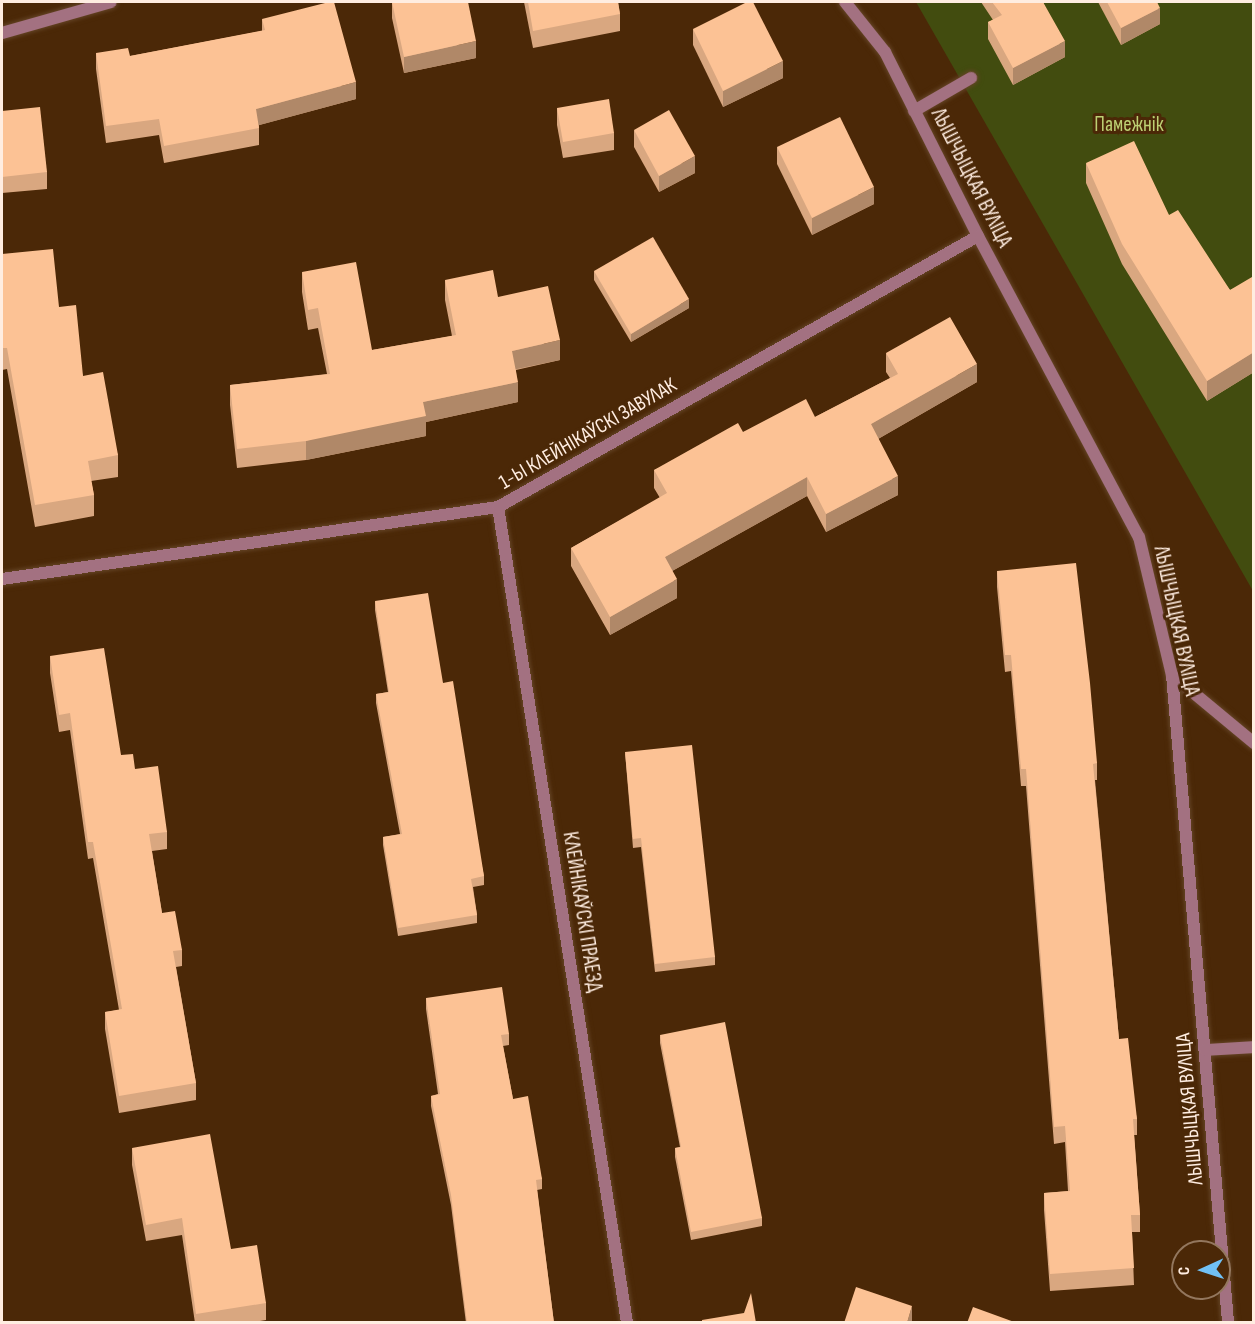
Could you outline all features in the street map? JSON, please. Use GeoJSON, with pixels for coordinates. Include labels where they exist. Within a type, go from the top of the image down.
{"type":"FeatureCollection","features":[{"type":"Feature","properties":{"kind":"street"},"geometry":{"type":"LineString","coordinates":[[2,33],[111,2]]}},
{"type":"Feature","properties":{"kind":"street","name":"ЛЫШЧЫЦКАЯ ВУЛІЦА"},"geometry":{"type":"LineString","coordinates":[[845,2],[885,52],[978,236],[1139,537],[1172,675],[1228,1323]]}},
{"type":"Feature","properties":{"kind":"street"},"geometry":{"type":"LineString","coordinates":[[914,111],[971,78]]}},
{"type":"Feature","properties":{"kind":"street","name":"1-Ы КЛЕЙНІКАЎСКІ ЗАВУЛАК"},"geometry":{"type":"LineString","coordinates":[[2,579],[498,507],[978,236]]}},
{"type":"Feature","properties":{"kind":"street","name":"КЛЕЙНІКАЎСКІ ПРАЕЗД"},"geometry":{"type":"LineString","coordinates":[[498,507],[627,1323]]}},
{"type":"Feature","properties":{"kind":"street"},"geometry":{"type":"LineString","coordinates":[[1172,675],[1254,743]]}},
{"type":"Feature","properties":{"kind":"street"},"geometry":{"type":"LineString","coordinates":[[1205,1050],[1254,1047]]}},
{"type":"Feature","properties":{"kind":"green space","name":"Памежнік"},"geometry":{"type":"Polygon","coordinates":[[[916,2],[1253,2],[1253,591],[916,2]]]}},
{"type":"Feature","properties":{"kind":"building"},"geometry":{"type":"Polygon","coordinates":[[[334,2],[356,82],[256,109],[259,128],[164,146],[159,119],[106,126],[96,53],[128,48],[130,56],[265,30],[262,19],[334,2]]]}},
{"type":"Feature","properties":{"kind":"building"},"geometry":{"type":"Polygon","coordinates":[[[392,2],[468,2],[476,41],[404,57],[392,2]]]}},
{"type":"Feature","properties":{"kind":"building"},"geometry":{"type":"Polygon","coordinates":[[[528,2],[618,2],[620,14],[533,31],[528,2]]]}},
{"type":"Feature","properties":{"kind":"building"},"geometry":{"type":"Polygon","coordinates":[[[747,2],[753,2],[783,61],[723,91],[693,29],[747,2]]]}},
{"type":"Feature","properties":{"kind":"building"},"geometry":{"type":"Polygon","coordinates":[[[992,2],[1043,2],[1065,41],[1013,68],[988,22],[1002,15],[992,2]]]}},
{"type":"Feature","properties":{"kind":"building"},"geometry":{"type":"Polygon","coordinates":[[[1107,2],[1157,2],[1160,8],[1121,28],[1107,2]]]}},
{"type":"Feature","properties":{"kind":"building"},"geometry":{"type":"Polygon","coordinates":[[[609,99],[614,133],[563,142],[557,108],[609,99]]]}},
{"type":"Feature","properties":{"kind":"building"},"geometry":{"type":"Polygon","coordinates":[[[40,107],[47,172],[2,177],[2,111],[40,107]]]}},
{"type":"Feature","properties":{"kind":"building"},"geometry":{"type":"Polygon","coordinates":[[[669,110],[695,156],[659,176],[634,130],[669,110]]]}},
{"type":"Feature","properties":{"kind":"building"},"geometry":{"type":"Polygon","coordinates":[[[840,117],[874,187],[812,218],[777,147],[840,117]]]}},
{"type":"Feature","properties":{"kind":"building"},"geometry":{"type":"Polygon","coordinates":[[[1134,141],[1169,215],[1178,210],[1230,290],[1252,277],[1254,280],[1254,352],[1207,381],[1122,244],[1086,163],[1134,141]]]}},
{"type":"Feature","properties":{"kind":"building"},"geometry":{"type":"Polygon","coordinates":[[[653,237],[689,299],[631,334],[594,271],[653,237]]]}},
{"type":"Feature","properties":{"kind":"building"},"geometry":{"type":"Polygon","coordinates":[[[53,249],[59,307],[76,305],[83,376],[103,372],[118,455],[88,461],[94,495],[35,505],[7,348],[2,348],[2,254],[53,249]]]}},
{"type":"Feature","properties":{"kind":"building"},"geometry":{"type":"Polygon","coordinates":[[[356,262],[372,350],[456,335],[445,280],[493,270],[498,297],[548,286],[560,340],[512,351],[518,382],[423,402],[426,416],[306,441],[237,449],[230,385],[330,374],[318,308],[308,310],[302,272],[356,262]]]}},
{"type":"Feature","properties":{"kind":"building"},"geometry":{"type":"Polygon","coordinates":[[[950,317],[977,364],[871,424],[898,476],[826,514],[807,477],[665,557],[677,579],[610,617],[571,548],[667,493],[654,470],[738,423],[743,432],[806,399],[815,417],[898,374],[886,353],[950,317]]]}},
{"type":"Feature","properties":{"kind":"building"},"geometry":{"type":"Polygon","coordinates":[[[1076,563],[1090,683],[1097,763],[1093,764],[1119,1039],[1128,1038],[1137,1119],[1133,1119],[1140,1215],[1131,1215],[1134,1268],[1050,1274],[1044,1193],[1070,1191],[1065,1126],[1054,1127],[1026,769],[1021,769],[1011,655],[1005,655],[997,571],[1076,563]]]}},
{"type":"Feature","properties":{"kind":"building"},"geometry":{"type":"Polygon","coordinates":[[[428,593],[443,683],[453,681],[484,876],[471,879],[477,915],[398,928],[383,837],[402,834],[376,694],[389,692],[375,601],[428,593]]]}},
{"type":"Feature","properties":{"kind":"building"},"geometry":{"type":"Polygon","coordinates":[[[104,648],[121,755],[133,754],[135,769],[158,766],[167,832],[149,834],[162,913],[175,911],[182,950],[173,951],[196,1083],[119,1096],[105,1012],[122,1009],[93,842],[88,842],[70,713],[59,715],[50,656],[104,648]]]}},
{"type":"Feature","properties":{"kind":"building"},"geometry":{"type":"Polygon","coordinates":[[[692,745],[715,957],[655,964],[641,838],[633,839],[625,752],[692,745]]]}},
{"type":"Feature","properties":{"kind":"building"},"geometry":{"type":"Polygon","coordinates":[[[502,987],[509,1034],[501,1035],[513,1099],[528,1096],[542,1179],[536,1180],[554,1323],[467,1323],[451,1195],[431,1096],[440,1094],[426,998],[502,987]]]}},
{"type":"Feature","properties":{"kind":"building"},"geometry":{"type":"Polygon","coordinates":[[[725,1022],[762,1218],[691,1232],[675,1148],[681,1147],[660,1035],[725,1022]]]}},
{"type":"Feature","properties":{"kind":"building"},"geometry":{"type":"Polygon","coordinates":[[[210,1134],[231,1249],[257,1245],[266,1303],[196,1314],[182,1218],[146,1225],[132,1148],[210,1134]]]}},
{"type":"Feature","properties":{"kind":"building"},"geometry":{"type":"Polygon","coordinates":[[[856,1287],[912,1306],[907,1323],[844,1323],[856,1287]]]}},
{"type":"Feature","properties":{"kind":"building"},"geometry":{"type":"Polygon","coordinates":[[[751,1293],[756,1323],[702,1323],[702,1320],[744,1313],[751,1293]]]}},
{"type":"Feature","properties":{"kind":"building"},"geometry":{"type":"Polygon","coordinates":[[[973,1307],[1017,1323],[967,1323],[973,1307]]]}}]}
